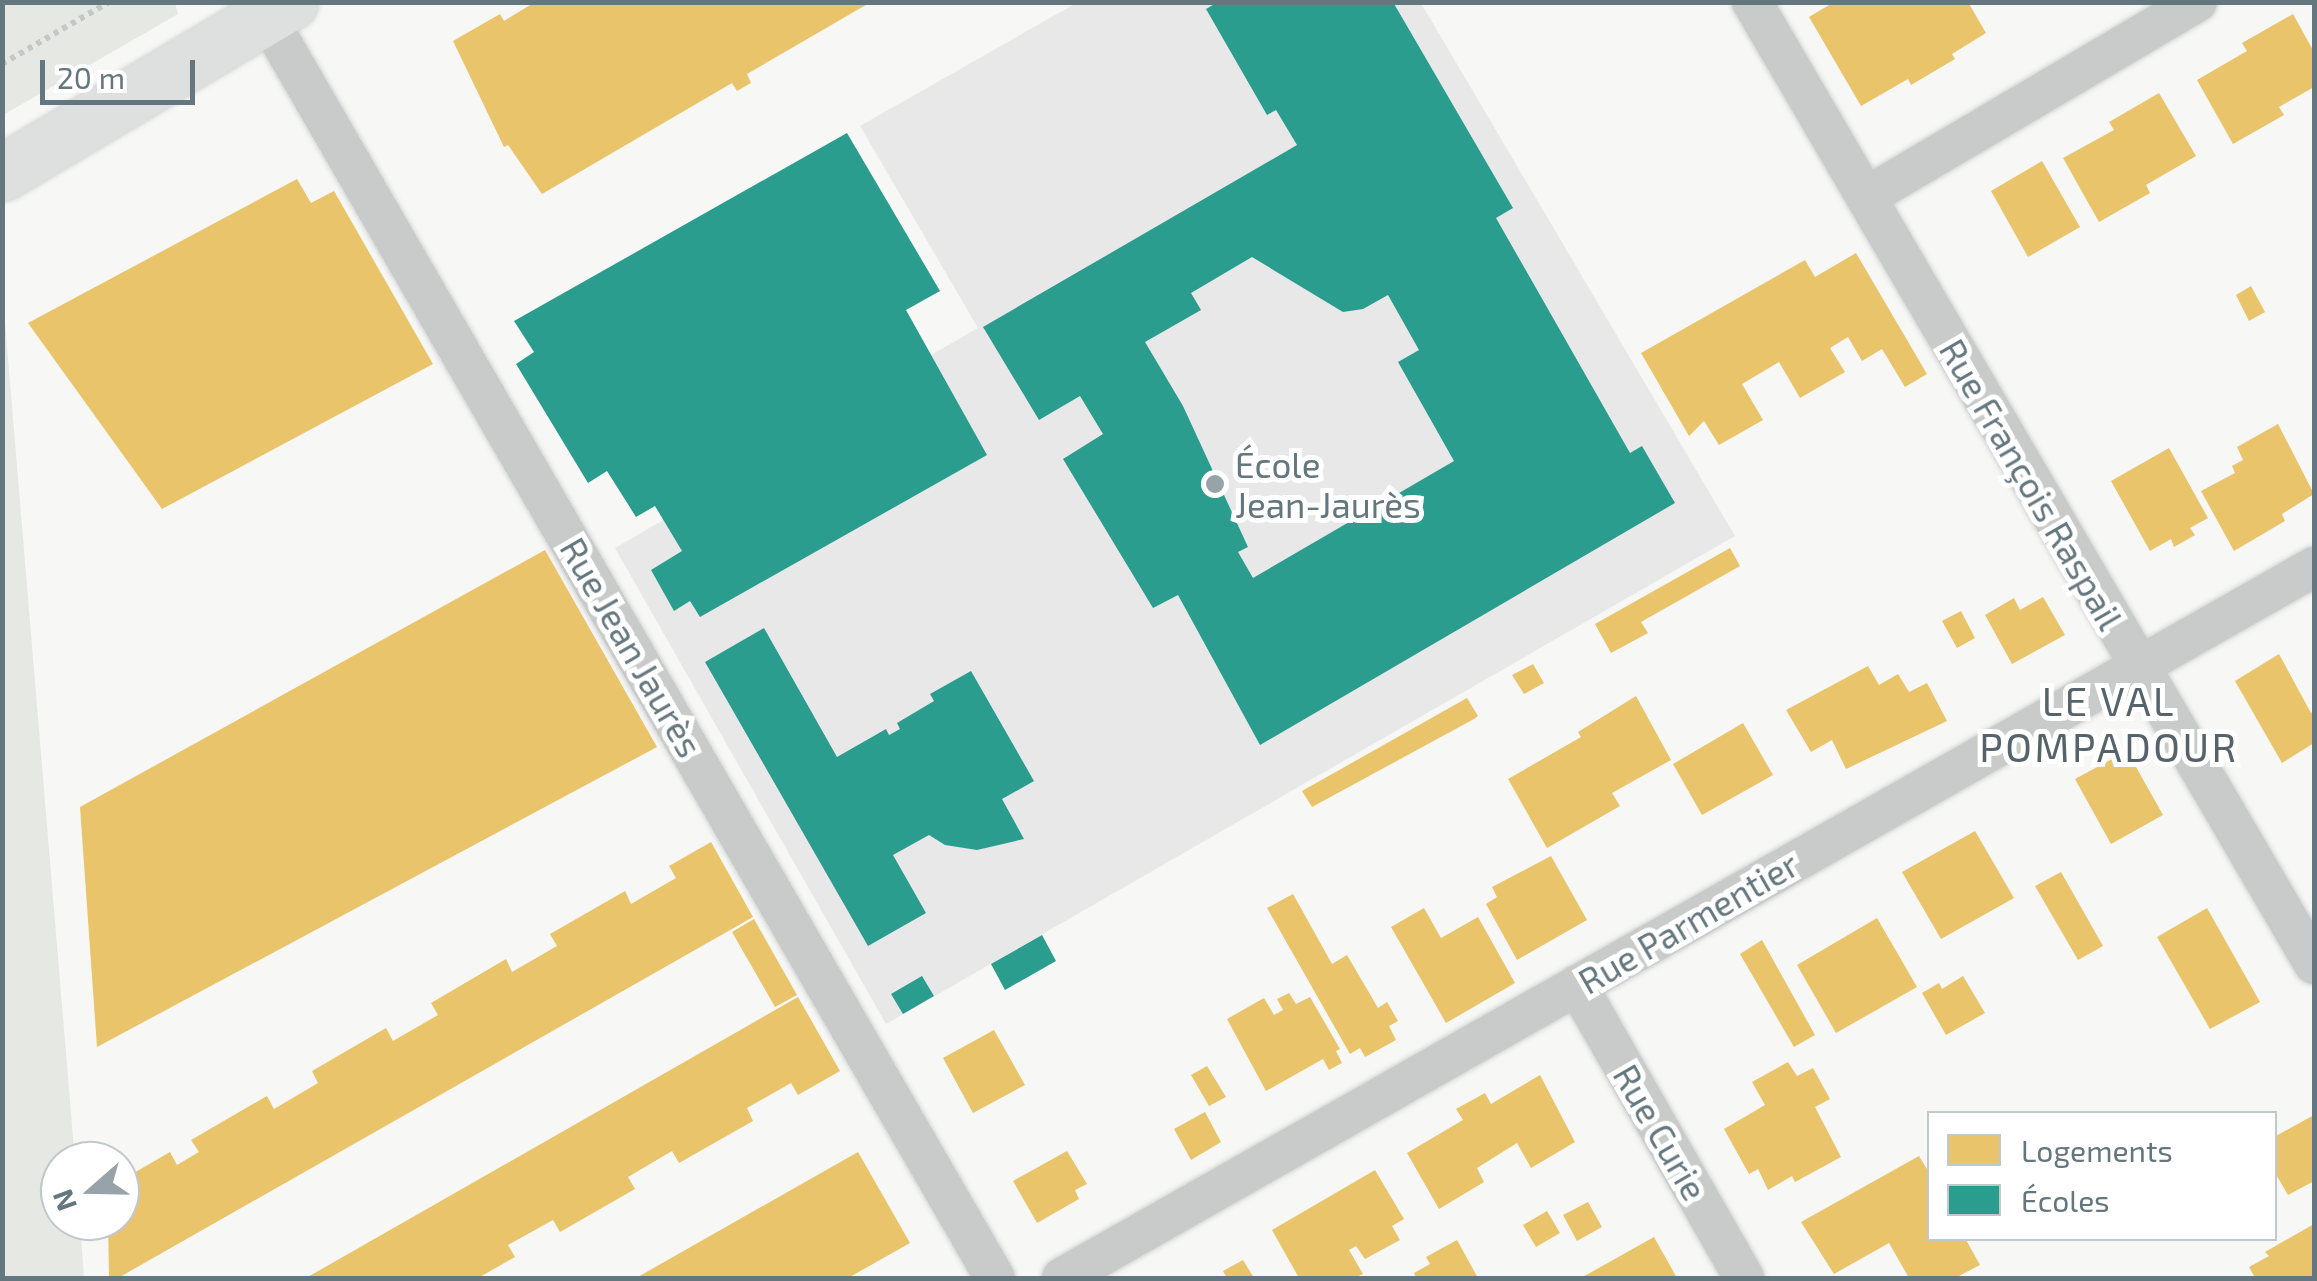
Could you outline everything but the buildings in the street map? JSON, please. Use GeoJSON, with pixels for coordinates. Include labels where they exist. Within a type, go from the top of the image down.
{"type":"FeatureCollection","features":[{"type":"Feature","properties":{"kind":"main road"},"geometry":{"type":"LineString","coordinates":[[2,173],[278,9]]}},
{"type":"Feature","properties":{"kind":"street","name":"Rue François Raspail"},"geometry":{"type":"LineString","coordinates":[[1752,2],[2137,667],[2314,964]]}},
{"type":"Feature","properties":{"kind":"street"},"geometry":{"type":"LineString","coordinates":[[1866,197],[2197,2]]}},
{"type":"Feature","properties":{"kind":"street","name":"Rue Jean Jaurès"},"geometry":{"type":"LineString","coordinates":[[278,9],[995,1278]]}},
{"type":"Feature","properties":{"kind":"street","name":"Rue Parmentier"},"geometry":{"type":"LineString","coordinates":[[1062,1278],[2314,567]]}},
{"type":"Feature","properties":{"kind":"street","name":"Rue Curie"},"geometry":{"type":"LineString","coordinates":[[1577,985],[1744,1278]]}},
{"type":"Feature","properties":{"kind":"path"},"geometry":{"type":"LineString","coordinates":[[2,64],[109,2]]}},
{"type":"Feature","properties":{"kind":"shaded area"},"geometry":{"type":"Polygon","coordinates":[[[3,2],[175,3],[178,14],[3,115],[3,2]]]}},
{"type":"Feature","properties":{"kind":"shaded area","name":"École Jean-Jaurès"},"geometry":{"type":"Polygon","coordinates":[[[1078,2],[1421,3],[1735,536],[886,1024],[615,548],[815,432],[811,424],[978,328],[860,126],[1078,2]]]}},
{"type":"Feature","properties":{"kind":"shaded area"},"geometry":{"type":"Polygon","coordinates":[[[3,298],[73,1141],[40,1141],[40,1241],[81,1241],[84,1278],[3,1278],[3,298]]]}},
{"type":"Feature","properties":{"kind":"place","name":"École Jean-Jaurès"},"geometry":{"type":"Point","coordinates":[1215,484]}},
{"type":"Feature","properties":{"kind":"district","name":"LE VAL POMPADOUR"},"geometry":{"type":"Point","coordinates":[2109,723]}}]}
